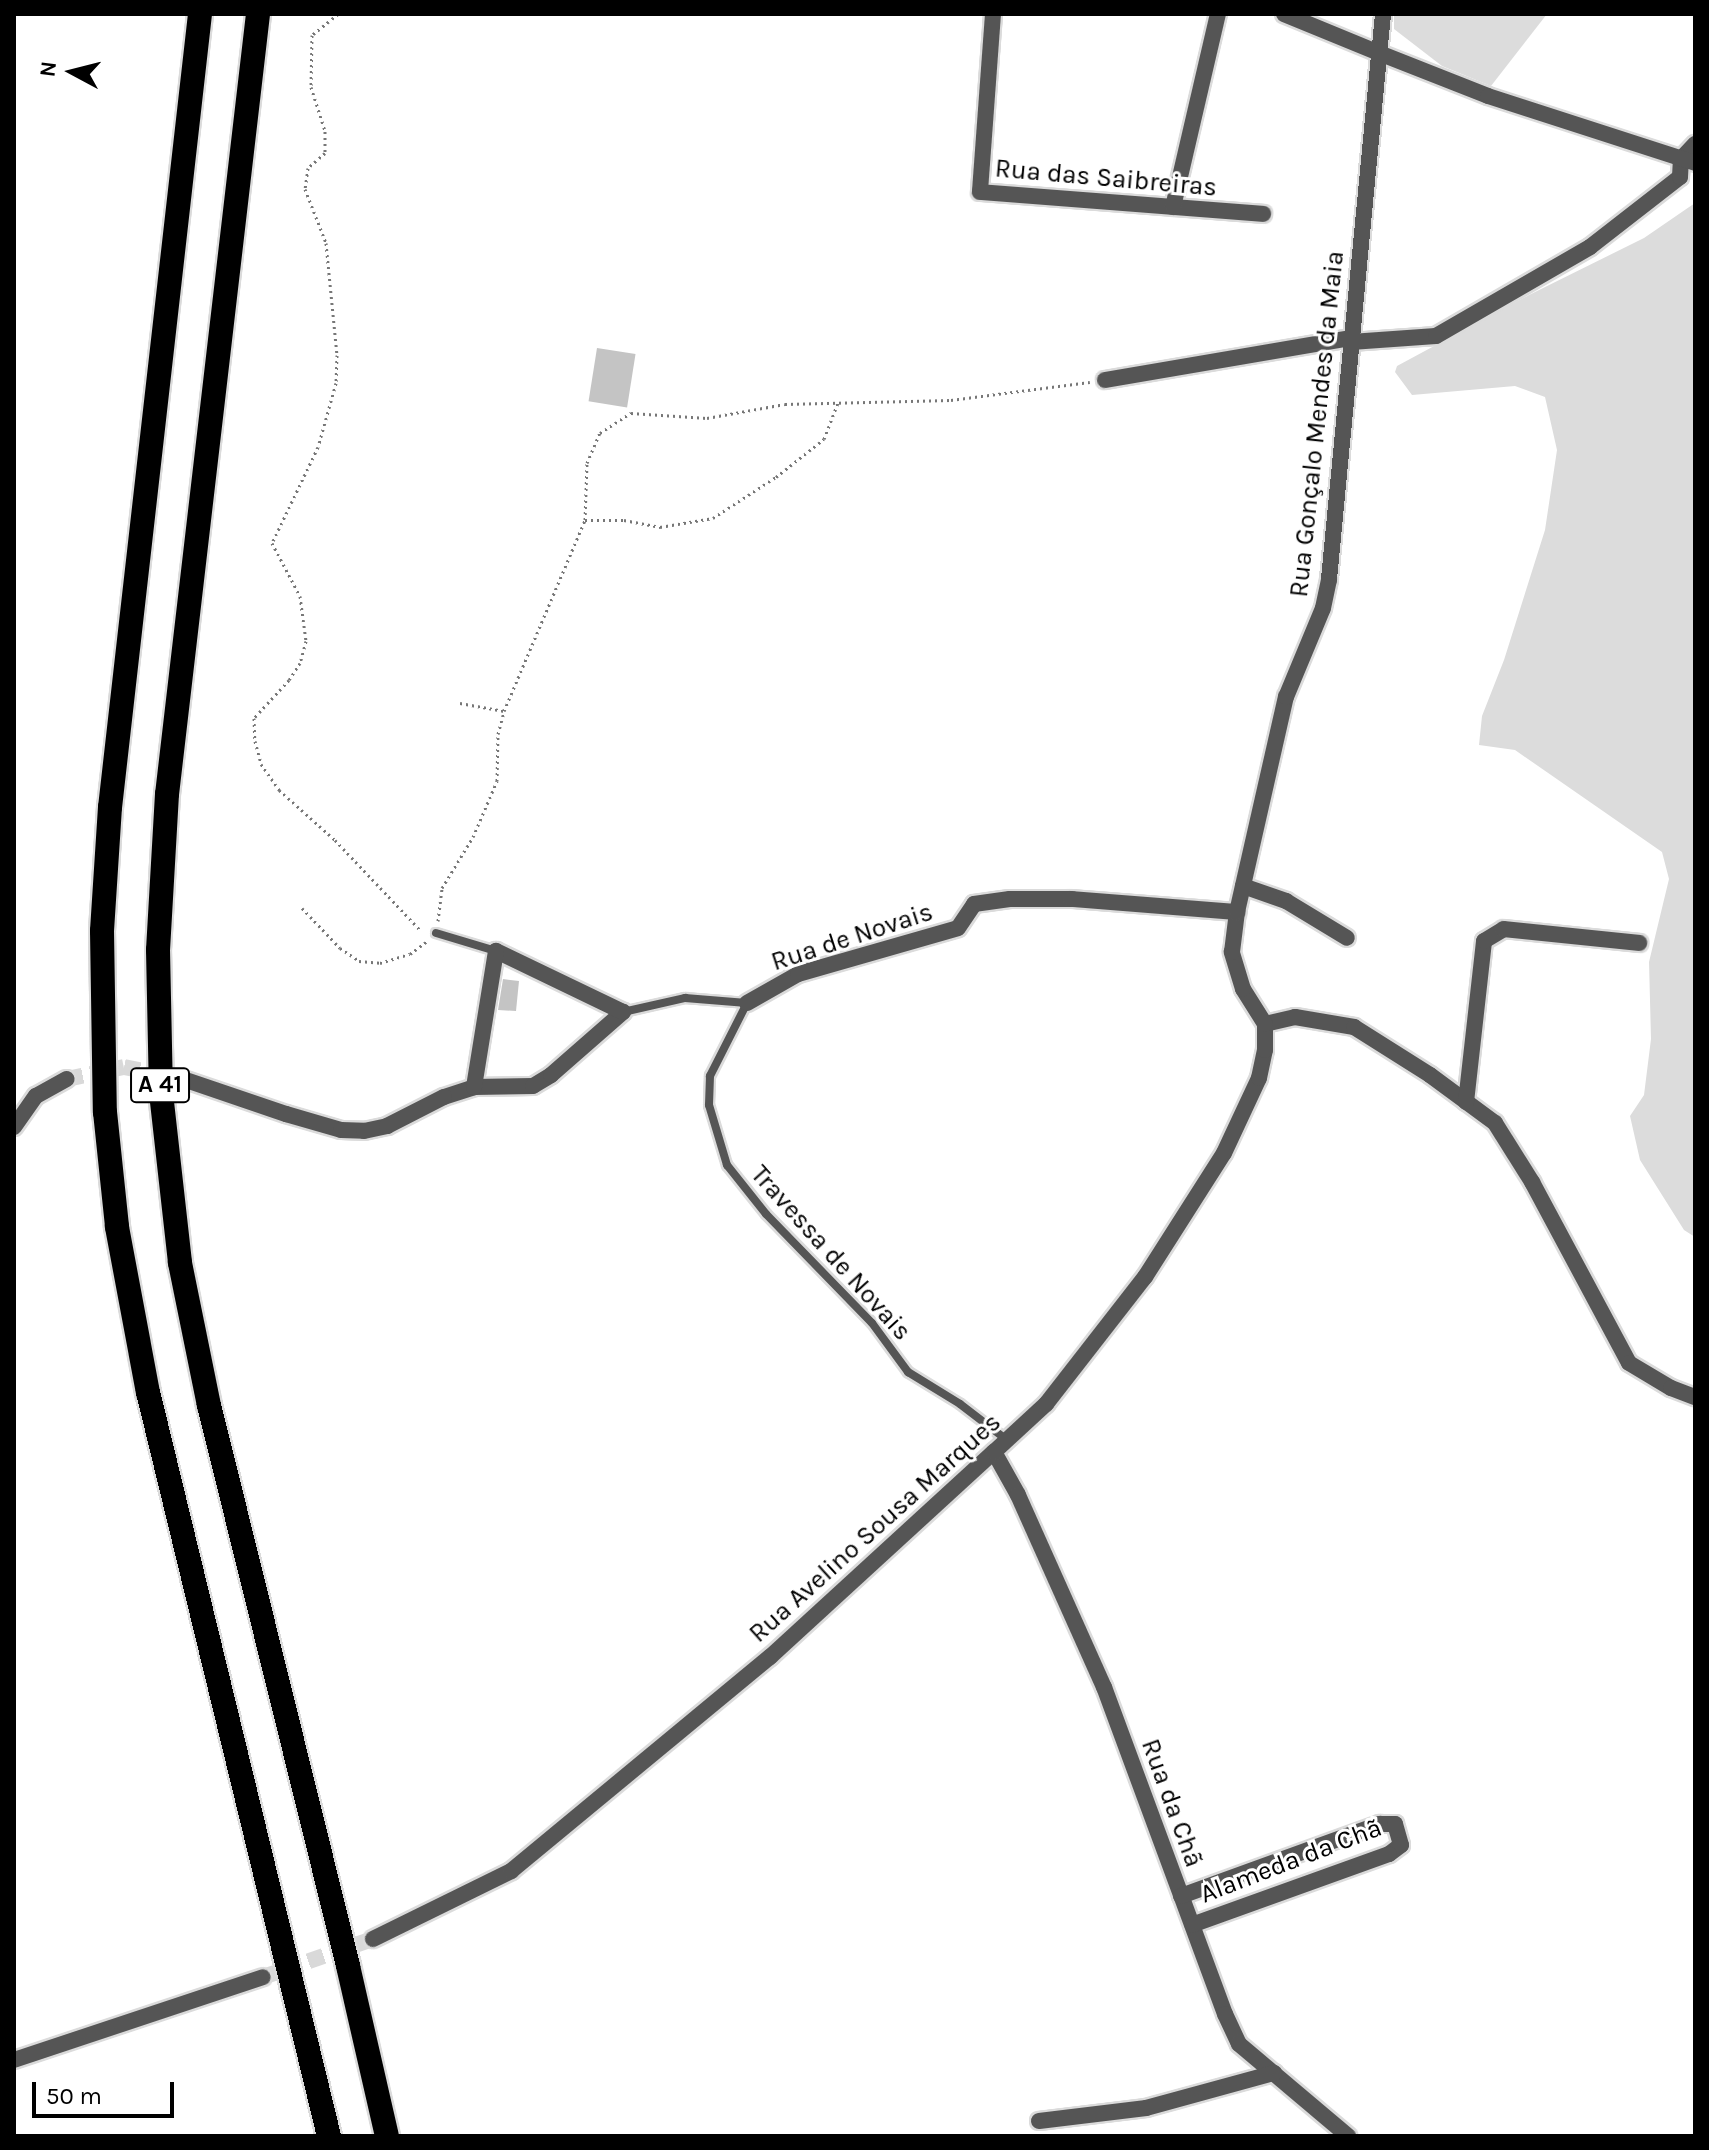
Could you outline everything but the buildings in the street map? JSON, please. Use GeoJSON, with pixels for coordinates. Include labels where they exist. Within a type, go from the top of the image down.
{"type":"FeatureCollection","features":[{"type":"Feature","properties":{"kind":"highway","name":"A 41"},"geometry":{"type":"LineString","coordinates":[[200,14],[110,807],[101,947],[105,1112],[117,1227],[142,1362],[329,2136]]}},
{"type":"Feature","properties":{"kind":"highway","name":"A 41"},"geometry":{"type":"LineString","coordinates":[[258,14],[167,794],[158,950],[160,1081],[178,1250],[209,1405],[387,2136]]}},
{"type":"Feature","properties":{"kind":"street","name":"Rua das Saibreiras"},"geometry":{"type":"LineString","coordinates":[[993,14],[980,192],[1263,214]]}},
{"type":"Feature","properties":{"kind":"street"},"geometry":{"type":"LineString","coordinates":[[1173,207],[1218,14]]}},
{"type":"Feature","properties":{"kind":"street"},"geometry":{"type":"LineString","coordinates":[[1284,14],[1488,96],[1688,161]]}},
{"type":"Feature","properties":{"kind":"street","name":"Rua Gonçalo Mendes da Maia"},"geometry":{"type":"LineString","coordinates":[[1265,1024],[1243,989],[1232,952],[1237,912],[1286,697],[1323,608],[1383,14]]}},
{"type":"Feature","properties":{"kind":"street"},"geometry":{"type":"LineString","coordinates":[[1105,380],[1352,340],[1414,341],[1436,336],[1590,247],[1680,177],[1695,144]]}},
{"type":"Feature","properties":{"kind":"street"},"geometry":{"type":"LineString","coordinates":[[1243,886],[1286,901],[1347,938]]}},
{"type":"Feature","properties":{"kind":"street","name":"Rua de Novais"},"geometry":{"type":"LineString","coordinates":[[747,1003],[798,974],[958,928],[974,904],[1010,899],[1072,899],[1237,912]]}},
{"type":"Feature","properties":{"kind":"street"},"geometry":{"type":"LineString","coordinates":[[1466,1102],[1484,941],[1504,929],[1639,943]]}},
{"type":"Feature","properties":{"kind":"street"},"geometry":{"type":"LineString","coordinates":[[183,1079],[341,1130],[364,1131],[387,1126],[444,1097],[474,1087],[533,1086],[551,1075],[623,1012],[496,951],[474,1087]]}},
{"type":"Feature","properties":{"kind":"street"},"geometry":{"type":"LineString","coordinates":[[1265,1024],[1295,1017],[1354,1027],[1495,1123],[1532,1182],[1629,1363],[1671,1388],[1695,1397]]}},
{"type":"Feature","properties":{"kind":"street","name":"Rua Avelino Sousa Marques"},"geometry":{"type":"LineString","coordinates":[[373,1939],[511,1871],[770,1657],[1046,1404],[1145,1277],[1224,1153],[1259,1078],[1265,1050],[1265,1024]]}},
{"type":"Feature","properties":{"kind":"street"},"geometry":{"type":"LineString","coordinates":[[14,1127],[36,1096],[67,1079]]}},
{"type":"Feature","properties":{"kind":"street","name":"Rua da Chã"},"geometry":{"type":"LineString","coordinates":[[1000,1446],[1018,1495],[1104,1687],[1239,2044],[1348,2136]]}},
{"type":"Feature","properties":{"kind":"street","name":"Alameda da Chã"},"geometry":{"type":"LineString","coordinates":[[1181,1896],[1380,1824],[1395,1824],[1401,1845],[1389,1854],[1192,1925]]}},
{"type":"Feature","properties":{"kind":"street"},"geometry":{"type":"LineString","coordinates":[[14,2060],[263,1977]]}},
{"type":"Feature","properties":{"kind":"street"},"geometry":{"type":"LineString","coordinates":[[1039,2121],[1146,2108],[1274,2073]]}},
{"type":"Feature","properties":{"kind":"lane"},"geometry":{"type":"LineString","coordinates":[[433,936],[496,951]]}},
{"type":"Feature","properties":{"kind":"lane"},"geometry":{"type":"LineString","coordinates":[[623,1012],[685,998],[747,1003]]}},
{"type":"Feature","properties":{"kind":"lane","name":"Travessa de Novais"},"geometry":{"type":"LineString","coordinates":[[747,1003],[710,1076],[709,1105],[727,1165],[766,1214],[872,1323],[908,1372],[960,1404],[1000,1446]]}},
{"type":"Feature","properties":{"kind":"path"},"geometry":{"type":"LineString","coordinates":[[338,14],[312,35],[311,87],[325,131],[325,153],[308,168],[305,189],[326,243],[337,355],[336,383],[318,447],[272,543],[300,596],[306,641],[300,663],[289,680],[254,718],[255,741],[261,764],[279,790],[433,936]]}},
{"type":"Feature","properties":{"kind":"path"},"geometry":{"type":"LineString","coordinates":[[302,908],[340,948],[359,961],[380,963],[410,954],[433,936],[442,888],[473,837],[497,781],[498,734],[504,711],[585,520],[587,463],[600,433],[631,413],[707,418],[785,404],[951,400],[1105,380]]}},
{"type":"Feature","properties":{"kind":"path"},"geometry":{"type":"LineString","coordinates":[[585,520],[624,520],[660,527],[713,518],[776,477],[824,439],[838,403]]}},
{"type":"Feature","properties":{"kind":"path"},"geometry":{"type":"LineString","coordinates":[[460,703],[504,711]]}},
{"type":"Feature","properties":{"kind":"shaded area"},"geometry":{"type":"Polygon","coordinates":[[[1394,14],[1547,14],[1491,86],[1442,66],[1394,29],[1394,14]]]}},
{"type":"Feature","properties":{"kind":"shaded area"},"geometry":{"type":"Polygon","coordinates":[[[1695,203],[1695,1237],[1684,1230],[1640,1160],[1630,1116],[1644,1095],[1651,1039],[1649,962],[1669,879],[1662,852],[1515,750],[1479,745],[1482,716],[1504,660],[1545,530],[1557,450],[1545,397],[1515,386],[1412,395],[1395,372],[1397,366],[1644,238],[1695,203]]]}},
{"type":"Feature","properties":{"kind":"tunnel"},"geometry":{"type":"LineString","coordinates":[[67,1079],[124,1067],[183,1079]]}},
{"type":"Feature","properties":{"kind":"tunnel"},"geometry":{"type":"LineString","coordinates":[[263,1977],[373,1939]]}}]}
